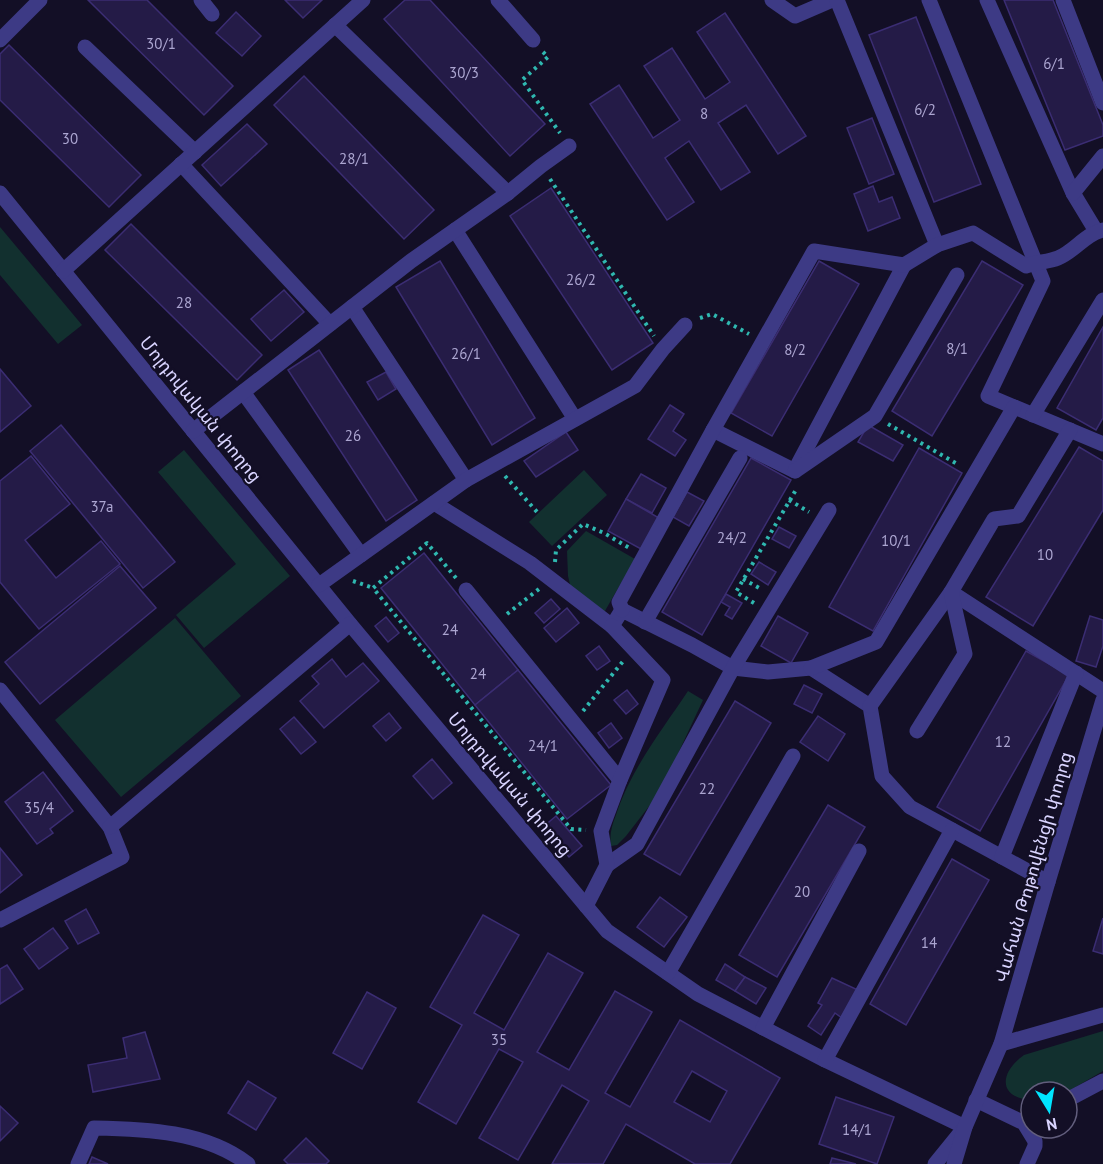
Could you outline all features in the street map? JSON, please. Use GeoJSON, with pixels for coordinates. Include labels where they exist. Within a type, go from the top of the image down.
{"type":"FeatureCollection","features":[{"type":"Feature","properties":{"kind":"street"},"geometry":{"type":"LineString","coordinates":[[0,40],[40,0]]}},
{"type":"Feature","properties":{"kind":"street"},"geometry":{"type":"LineString","coordinates":[[201,0],[212,14]]}},
{"type":"Feature","properties":{"kind":"street"},"geometry":{"type":"LineString","coordinates":[[63,271],[363,0]]}},
{"type":"Feature","properties":{"kind":"street"},"geometry":{"type":"LineString","coordinates":[[498,0],[533,40]]}},
{"type":"Feature","properties":{"kind":"street"},"geometry":{"type":"LineString","coordinates":[[772,0],[795,16],[832,0]]}},
{"type":"Feature","properties":{"kind":"street"},"geometry":{"type":"LineString","coordinates":[[837,0],[937,245]]}},
{"type":"Feature","properties":{"kind":"street"},"geometry":{"type":"LineString","coordinates":[[928,0],[1043,281],[988,396],[1103,444]]}},
{"type":"Feature","properties":{"kind":"street"},"geometry":{"type":"LineString","coordinates":[[795,471],[904,265],[937,245],[973,233],[1026,266],[1034,262],[1059,258],[1099,230],[1073,193],[987,0]]}},
{"type":"Feature","properties":{"kind":"street"},"geometry":{"type":"LineString","coordinates":[[1063,0],[1103,103]]}},
{"type":"Feature","properties":{"kind":"street"},"geometry":{"type":"LineString","coordinates":[[335,26],[508,193]]}},
{"type":"Feature","properties":{"kind":"street"},"geometry":{"type":"LineString","coordinates":[[85,47],[195,152]]}},
{"type":"Feature","properties":{"kind":"street"},"geometry":{"type":"LineString","coordinates":[[193,431],[411,261],[570,146]]}},
{"type":"Feature","properties":{"kind":"street"},"geometry":{"type":"LineString","coordinates":[[1073,193],[1103,156]]}},
{"type":"Feature","properties":{"kind":"street"},"geometry":{"type":"LineString","coordinates":[[181,164],[330,324]]}},
{"type":"Feature","properties":{"kind":"street","name":"Մոլդովական փողոց"},"geometry":{"type":"LineString","coordinates":[[0,193],[350,624],[607,931],[698,994],[825,1060],[965,1127]]}},
{"type":"Feature","properties":{"kind":"street"},"geometry":{"type":"LineString","coordinates":[[455,230],[575,419]]}},
{"type":"Feature","properties":{"kind":"street"},"geometry":{"type":"LineString","coordinates":[[904,265],[814,251],[619,602],[622,610],[733,668],[768,672],[811,668],[876,642],[1014,407]]}},
{"type":"Feature","properties":{"kind":"street"},"geometry":{"type":"LineString","coordinates":[[795,471],[874,416],[957,275]]}},
{"type":"Feature","properties":{"kind":"street"},"geometry":{"type":"LineString","coordinates":[[1033,415],[1103,300]]}},
{"type":"Feature","properties":{"kind":"street"},"geometry":{"type":"LineString","coordinates":[[352,307],[466,480]]}},
{"type":"Feature","properties":{"kind":"street"},"geometry":{"type":"LineString","coordinates":[[319,585],[466,480],[635,386],[663,349],[686,325]]}},
{"type":"Feature","properties":{"kind":"street"},"geometry":{"type":"LineString","coordinates":[[243,392],[361,555]]}},
{"type":"Feature","properties":{"kind":"street"},"geometry":{"type":"LineString","coordinates":[[713,430],[795,471]]}},
{"type":"Feature","properties":{"kind":"street"},"geometry":{"type":"LineString","coordinates":[[1048,882],[910,807],[882,776],[870,706],[951,592],[994,519],[1018,516],[1070,430]]}},
{"type":"Feature","properties":{"kind":"street"},"geometry":{"type":"LineString","coordinates":[[645,622],[740,458]]}},
{"type":"Feature","properties":{"kind":"street"},"geometry":{"type":"LineString","coordinates":[[434,503],[530,563],[612,626],[663,680],[601,831],[607,865]]}},
{"type":"Feature","properties":{"kind":"street"},"geometry":{"type":"LineString","coordinates":[[586,906],[607,865],[637,844],[733,668],[829,510]]}},
{"type":"Feature","properties":{"kind":"street"},"geometry":{"type":"LineString","coordinates":[[466,590],[620,780]]}},
{"type":"Feature","properties":{"kind":"street"},"geometry":{"type":"LineString","coordinates":[[951,592],[1103,691]]}},
{"type":"Feature","properties":{"kind":"street"},"geometry":{"type":"LineString","coordinates":[[917,731],[965,654],[951,592]]}},
{"type":"Feature","properties":{"kind":"street"},"geometry":{"type":"LineString","coordinates":[[612,626],[622,610]]}},
{"type":"Feature","properties":{"kind":"street"},"geometry":{"type":"LineString","coordinates":[[110,827],[350,624]]}},
{"type":"Feature","properties":{"kind":"street"},"geometry":{"type":"LineString","coordinates":[[811,668],[870,706]]}},
{"type":"Feature","properties":{"kind":"street"},"geometry":{"type":"LineString","coordinates":[[1002,857],[1076,673]]}},
{"type":"Feature","properties":{"kind":"street"},"geometry":{"type":"LineString","coordinates":[[0,690],[110,827],[122,857],[0,920]]}},
{"type":"Feature","properties":{"kind":"street","name":"Վահան Թոթովենցի փողոց"},"geometry":{"type":"LineString","coordinates":[[1001,1044],[1048,882],[1102,710]]}},
{"type":"Feature","properties":{"kind":"street"},"geometry":{"type":"LineString","coordinates":[[668,973],[793,756]]}},
{"type":"Feature","properties":{"kind":"street"},"geometry":{"type":"LineString","coordinates":[[825,1060],[952,830]]}},
{"type":"Feature","properties":{"kind":"street"},"geometry":{"type":"LineString","coordinates":[[763,1029],[859,851]]}},
{"type":"Feature","properties":{"kind":"street"},"geometry":{"type":"LineString","coordinates":[[954,1164],[965,1127],[1001,1044],[1103,1015]]}},
{"type":"Feature","properties":{"kind":"street"},"geometry":{"type":"LineString","coordinates":[[1079,1094],[1103,1081]]}},
{"type":"Feature","properties":{"kind":"street"},"geometry":{"type":"LineString","coordinates":[[976,1100],[1019,1118]]}},
{"type":"Feature","properties":{"kind":"street"},"geometry":{"type":"LineString","coordinates":[[935,1164],[965,1127]]}},
{"type":"Feature","properties":{"kind":"street"},"geometry":{"type":"LineString","coordinates":[[78,1164],[94,1128],[177,1134],[207,1142],[237,1155],[248,1164]]}},
{"type":"Feature","properties":{"kind":"street"},"geometry":{"type":"LineString","coordinates":[[1027,1164],[1035,1146],[1035,1140]]}},
{"type":"Feature","properties":{"kind":"path"},"geometry":{"type":"LineString","coordinates":[[533,40],[548,57],[522,80],[570,146]]}},
{"type":"Feature","properties":{"kind":"path"},"geometry":{"type":"LineString","coordinates":[[541,166],[663,349]]}},
{"type":"Feature","properties":{"kind":"path"},"geometry":{"type":"LineString","coordinates":[[701,318],[712,314],[763,341]]}},
{"type":"Feature","properties":{"kind":"path"},"geometry":{"type":"LineString","coordinates":[[874,416],[975,474]]}},
{"type":"Feature","properties":{"kind":"path"},"geometry":{"type":"LineString","coordinates":[[495,464],[538,513]]}},
{"type":"Feature","properties":{"kind":"path"},"geometry":{"type":"LineString","coordinates":[[749,599],[736,592],[803,476],[795,471]]}},
{"type":"Feature","properties":{"kind":"path"},"geometry":{"type":"LineString","coordinates":[[494,625],[552,580],[556,550],[583,524],[604,533],[644,557]]}},
{"type":"Feature","properties":{"kind":"path"},"geometry":{"type":"LineString","coordinates":[[466,590],[427,543],[373,588],[571,829],[601,831]]}},
{"type":"Feature","properties":{"kind":"path"},"geometry":{"type":"LineString","coordinates":[[743,579],[758,587]]}},
{"type":"Feature","properties":{"kind":"path"},"geometry":{"type":"LineString","coordinates":[[573,723],[633,648]]}},
{"type":"Feature","properties":{"kind":"green space"},"geometry":{"type":"Polygon","coordinates":[[[0,227],[82,325],[58,344],[0,275],[0,227]]]}},
{"type":"Feature","properties":{"kind":"green space"},"geometry":{"type":"Polygon","coordinates":[[[184,450],[290,576],[204,648],[176,615],[236,564],[158,472],[184,450]]]}},
{"type":"Feature","properties":{"kind":"green space"},"geometry":{"type":"Polygon","coordinates":[[[584,470],[607,495],[552,546],[529,522],[584,470]]]}},
{"type":"Feature","properties":{"kind":"green space"},"geometry":{"type":"Polygon","coordinates":[[[586,531],[635,559],[602,616],[572,593],[568,576],[567,551],[586,531]]]}},
{"type":"Feature","properties":{"kind":"green space"},"geometry":{"type":"Polygon","coordinates":[[[175,618],[241,696],[121,797],[55,720],[175,618]]]}},
{"type":"Feature","properties":{"kind":"green space"},"geometry":{"type":"Polygon","coordinates":[[[688,691],[703,700],[668,775],[657,796],[626,836],[617,845],[611,846],[612,826],[622,798],[648,750],[688,691]]]}},
{"type":"Feature","properties":{"kind":"green space"},"geometry":{"type":"Polygon","coordinates":[[[1103,1031],[1103,1071],[1079,1085],[1079,1080],[1019,1080],[1019,1098],[1012,1094],[1007,1089],[1007,1075],[1010,1068],[1024,1055],[1103,1031]]]}},
{"type":"Feature","properties":{"kind":"building"},"geometry":{"type":"Polygon","coordinates":[[[88,0],[147,0],[233,86],[204,115],[88,0]]]}},
{"type":"Feature","properties":{"kind":"building"},"geometry":{"type":"Polygon","coordinates":[[[285,0],[322,0],[303,18],[285,0]]]}},
{"type":"Feature","properties":{"kind":"building"},"geometry":{"type":"Polygon","coordinates":[[[405,0],[430,0],[545,124],[510,156],[384,19],[405,0]]]}},
{"type":"Feature","properties":{"kind":"building"},"geometry":{"type":"Polygon","coordinates":[[[1004,0],[1053,0],[1103,125],[1103,136],[1065,150],[1004,0]]]}},
{"type":"Feature","properties":{"kind":"building"},"geometry":{"type":"Polygon","coordinates":[[[236,12],[261,36],[242,56],[216,33],[236,12]]]}},
{"type":"Feature","properties":{"kind":"building"},"geometry":{"type":"Polygon","coordinates":[[[725,13],[806,136],[778,154],[746,105],[718,123],[750,172],[721,190],[689,141],[665,158],[694,202],[667,220],[590,104],[619,85],[653,138],[680,120],[644,66],[672,48],[705,99],[730,82],[697,32],[725,13]]]}},
{"type":"Feature","properties":{"kind":"building"},"geometry":{"type":"Polygon","coordinates":[[[916,17],[981,184],[934,202],[869,35],[916,17]]]}},
{"type":"Feature","properties":{"kind":"building"},"geometry":{"type":"Polygon","coordinates":[[[9,45],[141,175],[109,207],[0,100],[0,54],[9,45]]]}},
{"type":"Feature","properties":{"kind":"building"},"geometry":{"type":"Polygon","coordinates":[[[304,76],[434,210],[404,239],[274,105],[304,76]]]}},
{"type":"Feature","properties":{"kind":"building"},"geometry":{"type":"Polygon","coordinates":[[[872,118],[894,174],[869,184],[847,128],[872,118]]]}},
{"type":"Feature","properties":{"kind":"building"},"geometry":{"type":"Polygon","coordinates":[[[247,124],[267,144],[221,186],[202,165],[247,124]]]}},
{"type":"Feature","properties":{"kind":"building"},"geometry":{"type":"Polygon","coordinates":[[[873,186],[879,202],[892,197],[900,218],[868,231],[854,194],[873,186]]]}},
{"type":"Feature","properties":{"kind":"building"},"geometry":{"type":"Polygon","coordinates":[[[551,188],[653,343],[612,370],[510,216],[551,188]]]}},
{"type":"Feature","properties":{"kind":"building"},"geometry":{"type":"Polygon","coordinates":[[[131,224],[262,355],[237,380],[105,250],[131,224]]]}},
{"type":"Feature","properties":{"kind":"building"},"geometry":{"type":"Polygon","coordinates":[[[440,261],[535,418],[492,445],[396,287],[440,261]]]}},
{"type":"Feature","properties":{"kind":"building"},"geometry":{"type":"Polygon","coordinates":[[[819,261],[859,284],[772,436],[731,413],[819,261]]]}},
{"type":"Feature","properties":{"kind":"building"},"geometry":{"type":"Polygon","coordinates":[[[982,261],[1023,285],[932,436],[892,411],[982,261]]]}},
{"type":"Feature","properties":{"kind":"building"},"geometry":{"type":"Polygon","coordinates":[[[284,290],[304,312],[271,341],[251,319],[284,290]]]}},
{"type":"Feature","properties":{"kind":"building"},"geometry":{"type":"Polygon","coordinates":[[[1103,327],[1103,418],[1096,430],[1057,408],[1103,327]]]}},
{"type":"Feature","properties":{"kind":"building"},"geometry":{"type":"Polygon","coordinates":[[[319,350],[417,500],[386,521],[288,370],[319,350]]]}},
{"type":"Feature","properties":{"kind":"building"},"geometry":{"type":"Polygon","coordinates":[[[0,369],[31,406],[0,432],[0,369]]]}},
{"type":"Feature","properties":{"kind":"building"},"geometry":{"type":"Polygon","coordinates":[[[386,372],[396,389],[378,400],[367,382],[386,372]]]}},
{"type":"Feature","properties":{"kind":"building"},"geometry":{"type":"Polygon","coordinates":[[[670,405],[684,414],[673,431],[686,440],[675,456],[648,439],[670,405]]]}},
{"type":"Feature","properties":{"kind":"building"},"geometry":{"type":"Polygon","coordinates":[[[61,425],[175,562],[143,588],[30,451],[61,425]]]}},
{"type":"Feature","properties":{"kind":"building"},"geometry":{"type":"Polygon","coordinates":[[[868,425],[903,445],[893,461],[858,442],[868,425]]]}},
{"type":"Feature","properties":{"kind":"building"},"geometry":{"type":"Polygon","coordinates":[[[566,432],[578,450],[536,477],[524,461],[566,432]]]}},
{"type":"Feature","properties":{"kind":"building"},"geometry":{"type":"Polygon","coordinates":[[[1079,447],[1103,461],[1103,510],[1033,626],[986,597],[1079,447]]]}},
{"type":"Feature","properties":{"kind":"building"},"geometry":{"type":"Polygon","coordinates":[[[919,448],[962,473],[873,631],[829,607],[919,448]]]}},
{"type":"Feature","properties":{"kind":"building"},"geometry":{"type":"Polygon","coordinates":[[[31,456],[70,504],[25,540],[56,578],[101,541],[120,564],[39,629],[0,582],[0,481],[31,456]]]}},
{"type":"Feature","properties":{"kind":"building"},"geometry":{"type":"Polygon","coordinates":[[[751,458],[791,480],[702,635],[662,612],[751,458]]]}},
{"type":"Feature","properties":{"kind":"building"},"geometry":{"type":"Polygon","coordinates":[[[641,474],[666,488],[652,513],[626,499],[641,474]]]}},
{"type":"Feature","properties":{"kind":"building"},"geometry":{"type":"Polygon","coordinates":[[[687,492],[704,501],[689,526],[673,517],[687,492]]]}},
{"type":"Feature","properties":{"kind":"building"},"geometry":{"type":"Polygon","coordinates":[[[626,499],[659,518],[641,549],[608,531],[626,499]]]}},
{"type":"Feature","properties":{"kind":"building"},"geometry":{"type":"Polygon","coordinates":[[[779,527],[796,536],[789,548],[772,539],[779,527]]]}},
{"type":"Feature","properties":{"kind":"building"},"geometry":{"type":"Polygon","coordinates":[[[424,553],[518,670],[475,705],[381,588],[424,553]]]}},
{"type":"Feature","properties":{"kind":"building"},"geometry":{"type":"Polygon","coordinates":[[[759,562],[776,572],[768,585],[751,574],[759,562]]]}},
{"type":"Feature","properties":{"kind":"building"},"geometry":{"type":"Polygon","coordinates":[[[120,566],[156,608],[40,704],[5,662],[120,566]]]}},
{"type":"Feature","properties":{"kind":"building"},"geometry":{"type":"Polygon","coordinates":[[[726,594],[742,603],[732,619],[725,615],[730,607],[721,602],[726,594]]]}},
{"type":"Feature","properties":{"kind":"building"},"geometry":{"type":"Polygon","coordinates":[[[551,599],[560,609],[544,623],[535,613],[551,599]]]}},
{"type":"Feature","properties":{"kind":"building"},"geometry":{"type":"Polygon","coordinates":[[[567,608],[579,623],[556,642],[544,628],[567,608]]]}},
{"type":"Feature","properties":{"kind":"building"},"geometry":{"type":"Polygon","coordinates":[[[778,616],[808,633],[791,663],[761,646],[778,616]]]}},
{"type":"Feature","properties":{"kind":"building"},"geometry":{"type":"Polygon","coordinates":[[[1090,616],[1103,620],[1103,646],[1096,667],[1076,661],[1090,616]]]}},
{"type":"Feature","properties":{"kind":"building"},"geometry":{"type":"Polygon","coordinates":[[[386,617],[399,633],[388,642],[375,626],[386,617]]]}},
{"type":"Feature","properties":{"kind":"building"},"geometry":{"type":"Polygon","coordinates":[[[599,646],[610,661],[597,670],[586,656],[599,646]]]}},
{"type":"Feature","properties":{"kind":"building"},"geometry":{"type":"Polygon","coordinates":[[[1026,651],[1069,675],[980,831],[937,807],[1026,651]]]}},
{"type":"Feature","properties":{"kind":"building"},"geometry":{"type":"Polygon","coordinates":[[[332,659],[346,677],[363,663],[379,681],[324,728],[300,701],[319,684],[312,676],[332,659]]]}},
{"type":"Feature","properties":{"kind":"building"},"geometry":{"type":"Polygon","coordinates":[[[518,670],[611,785],[567,819],[475,705],[518,670]]]}},
{"type":"Feature","properties":{"kind":"building"},"geometry":{"type":"Polygon","coordinates":[[[804,685],[822,694],[812,713],[794,704],[804,685]]]}},
{"type":"Feature","properties":{"kind":"building"},"geometry":{"type":"Polygon","coordinates":[[[627,690],[638,704],[626,714],[614,700],[627,690]]]}},
{"type":"Feature","properties":{"kind":"building"},"geometry":{"type":"Polygon","coordinates":[[[735,701],[771,723],[680,875],[644,854],[735,701]]]}},
{"type":"Feature","properties":{"kind":"building"},"geometry":{"type":"Polygon","coordinates":[[[389,713],[401,728],[386,741],[373,726],[389,713]]]}},
{"type":"Feature","properties":{"kind":"building"},"geometry":{"type":"Polygon","coordinates":[[[818,716],[845,734],[828,761],[800,742],[818,716]]]}},
{"type":"Feature","properties":{"kind":"building"},"geometry":{"type":"Polygon","coordinates":[[[294,717],[316,742],[301,754],[280,729],[294,717]]]}},
{"type":"Feature","properties":{"kind":"building"},"geometry":{"type":"Polygon","coordinates":[[[611,723],[622,738],[609,748],[598,733],[611,723]]]}},
{"type":"Feature","properties":{"kind":"building"},"geometry":{"type":"Polygon","coordinates":[[[432,759],[452,783],[433,799],[413,776],[432,759]]]}},
{"type":"Feature","properties":{"kind":"building"},"geometry":{"type":"Polygon","coordinates":[[[43,772],[73,811],[50,829],[53,833],[37,844],[5,802],[43,772]]]}},
{"type":"Feature","properties":{"kind":"building"},"geometry":{"type":"Polygon","coordinates":[[[828,805],[865,827],[777,977],[739,955],[828,805]]]}},
{"type":"Feature","properties":{"kind":"building"},"geometry":{"type":"Polygon","coordinates":[[[556,816],[582,846],[569,857],[543,827],[556,816]]]}},
{"type":"Feature","properties":{"kind":"building"},"geometry":{"type":"Polygon","coordinates":[[[0,848],[22,875],[0,893],[0,848]]]}},
{"type":"Feature","properties":{"kind":"building"},"geometry":{"type":"Polygon","coordinates":[[[952,859],[989,880],[906,1025],[870,1004],[952,859]]]}},
{"type":"Feature","properties":{"kind":"building"},"geometry":{"type":"Polygon","coordinates":[[[660,897],[687,917],[664,947],[637,927],[660,897]]]}},
{"type":"Feature","properties":{"kind":"building"},"geometry":{"type":"Polygon","coordinates":[[[86,909],[99,933],[78,944],[65,921],[86,909]]]}},
{"type":"Feature","properties":{"kind":"building"},"geometry":{"type":"Polygon","coordinates":[[[483,915],[519,935],[474,1013],[504,1030],[548,953],[583,973],[537,1052],[569,1070],[615,991],[652,1012],[605,1093],[630,1107],[680,1020],[780,1078],[730,1164],[695,1164],[626,1124],[603,1164],[552,1164],[589,1101],[562,1085],[518,1160],[479,1138],[523,1062],[499,1049],[456,1124],[418,1102],[462,1025],[430,1007],[483,915]],[[692,1071],[674,1102],[710,1122],[727,1091],[692,1071]]]}},
{"type":"Feature","properties":{"kind":"building"},"geometry":{"type":"Polygon","coordinates":[[[1103,918],[1103,954],[1093,951],[1103,918]]]}},
{"type":"Feature","properties":{"kind":"building"},"geometry":{"type":"Polygon","coordinates":[[[53,928],[68,948],[39,969],[24,949],[53,928]]]}},
{"type":"Feature","properties":{"kind":"building"},"geometry":{"type":"Polygon","coordinates":[[[725,964],[745,977],[735,991],[716,980],[725,964]]]}},
{"type":"Feature","properties":{"kind":"building"},"geometry":{"type":"Polygon","coordinates":[[[7,965],[23,989],[0,1004],[0,969],[7,965]]]}},
{"type":"Feature","properties":{"kind":"building"},"geometry":{"type":"Polygon","coordinates":[[[745,977],[766,988],[756,1004],[735,991],[745,977]]]}},
{"type":"Feature","properties":{"kind":"building"},"geometry":{"type":"Polygon","coordinates":[[[832,978],[858,990],[842,1018],[835,1013],[821,1035],[808,1026],[822,1005],[818,1003],[832,978]]]}},
{"type":"Feature","properties":{"kind":"building"},"geometry":{"type":"Polygon","coordinates":[[[367,992],[396,1008],[362,1069],[333,1053],[367,992]]]}},
{"type":"Feature","properties":{"kind":"building"},"geometry":{"type":"Polygon","coordinates":[[[145,1032],[160,1079],[93,1092],[88,1065],[127,1058],[123,1038],[145,1032]]]}},
{"type":"Feature","properties":{"kind":"building"},"geometry":{"type":"Polygon","coordinates":[[[248,1081],[276,1098],[256,1130],[228,1113],[248,1081]]]}},
{"type":"Feature","properties":{"kind":"building"},"geometry":{"type":"Polygon","coordinates":[[[836,1097],[894,1117],[877,1164],[819,1144],[836,1097]]]}},
{"type":"Feature","properties":{"kind":"building"},"geometry":{"type":"Polygon","coordinates":[[[0,1106],[18,1123],[0,1141],[0,1106]]]}},
{"type":"Feature","properties":{"kind":"building"},"geometry":{"type":"Polygon","coordinates":[[[306,1138],[329,1161],[326,1164],[288,1164],[284,1160],[306,1138]]]}},
{"type":"Feature","properties":{"kind":"building"},"geometry":{"type":"Polygon","coordinates":[[[92,1157],[108,1164],[89,1164],[92,1157]]]}},
{"type":"Feature","properties":{"kind":"building"},"geometry":{"type":"Polygon","coordinates":[[[832,1158],[856,1164],[830,1164],[832,1158]]]}}]}
